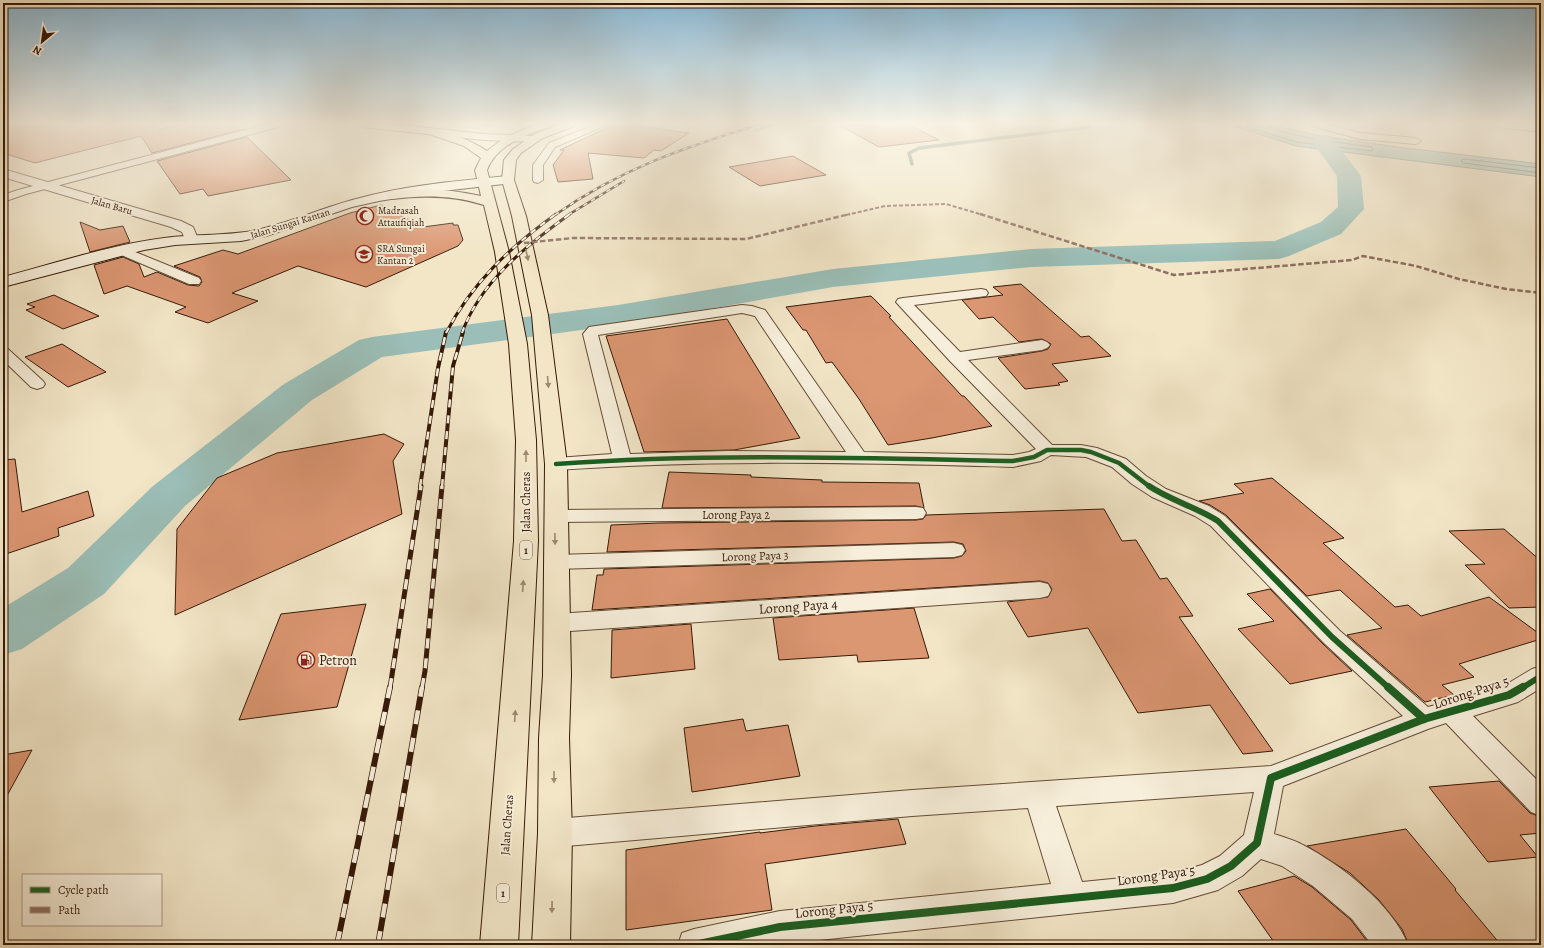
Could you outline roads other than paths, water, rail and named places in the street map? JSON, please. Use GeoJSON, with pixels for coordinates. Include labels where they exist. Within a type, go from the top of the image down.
{"type":"FeatureCollection","features":[{"type":"Feature","properties":{"kind":"main road","name":"Jalan Cheras"},"geometry":{"type":"LineString","coordinates":[[481,168],[502,252],[518,344],[526,440],[526,541],[499,945]]}},
{"type":"Feature","properties":{"kind":"main road"},"geometry":{"type":"LineString","coordinates":[[509,168],[508,180],[519,216],[540,315],[556,464],[556,714],[554,738],[555,833],[551,945]]}},
{"type":"Feature","properties":{"kind":"main road","name":"Jalan Baru"},"geometry":{"type":"LineString","coordinates":[[3,173],[176,224],[188,230],[191,239]]}},
{"type":"Feature","properties":{"kind":"main road","name":"Jalan Sungai Kantan"},"geometry":{"type":"LineString","coordinates":[[3,282],[123,251],[162,243],[191,239],[231,238],[259,234],[360,201],[392,195],[508,180]]}},
{"type":"Feature","properties":{"kind":"main road"},"geometry":{"type":"LineString","coordinates":[[392,195],[423,192],[455,194],[489,203]]}},
{"type":"Feature","properties":{"kind":"street"},"geometry":{"type":"LineString","coordinates":[[3,199],[22,192],[47,187],[116,168]]}},
{"type":"Feature","properties":{"kind":"street"},"geometry":{"type":"LineString","coordinates":[[538,168],[538,180]]}},
{"type":"Feature","properties":{"kind":"street"},"geometry":{"type":"LineString","coordinates":[[123,251],[194,281]]}},
{"type":"Feature","properties":{"kind":"street"},"geometry":{"type":"LineString","coordinates":[[981,293],[902,302],[1047,450]]}},
{"type":"Feature","properties":{"kind":"street"},"geometry":{"type":"LineString","coordinates":[[622,458],[590,334],[594,330],[742,309],[760,313],[859,458]]}},
{"type":"Feature","properties":{"kind":"street"},"geometry":{"type":"LineString","coordinates":[[955,357],[1042,345]]}},
{"type":"Feature","properties":{"kind":"street"},"geometry":{"type":"LineString","coordinates":[[3,352],[37,384]]}},
{"type":"Feature","properties":{"kind":"street"},"geometry":{"type":"LineString","coordinates":[[556,464],[622,458],[859,458],[1013,461],[1034,457],[1047,450],[1081,450],[1103,456],[1119,464],[1139,480],[1159,492],[1202,511],[1218,521],[1332,637],[1438,715],[1541,803]]}},
{"type":"Feature","properties":{"kind":"street","name":"Lorong Paya 2"},"geometry":{"type":"LineString","coordinates":[[555,516],[916,513]]}},
{"type":"Feature","properties":{"kind":"street","name":"Lorong Paya 3"},"geometry":{"type":"LineString","coordinates":[[556,562],[954,550]]}},
{"type":"Feature","properties":{"kind":"street","name":"Lorong Paya 4"},"geometry":{"type":"LineString","coordinates":[[556,623],[1040,590]]}},
{"type":"Feature","properties":{"kind":"street","name":"Lorong Paya 5"},"geometry":{"type":"LineString","coordinates":[[555,833],[1038,794],[1271,778],[1438,715],[1509,695],[1541,676]]}},
{"type":"Feature","properties":{"kind":"street"},"geometry":{"type":"LineString","coordinates":[[1271,778],[1257,842],[1291,854],[1324,875],[1363,908],[1392,945]]}},
{"type":"Feature","properties":{"kind":"street"},"geometry":{"type":"LineString","coordinates":[[1038,794],[1071,898]]}},
{"type":"Feature","properties":{"kind":"street","name":"Lorong Paya 5"},"geometry":{"type":"LineString","coordinates":[[694,945],[780,927],[1173,888],[1207,879],[1231,866],[1257,842]]}},
{"type":"Feature","properties":{"kind":"water"},"geometry":{"type":"Polygon","coordinates":[[[1472,168],[1541,168],[1541,177],[1472,168]]]}},
{"type":"Feature","properties":{"kind":"waterway"},"geometry":{"type":"LineString","coordinates":[[3,634],[86,581],[169,496],[298,392],[372,348],[618,315],[833,278],[1031,258],[1279,250],[1331,228],[1351,209],[1349,176],[1343,168]]}},
{"type":"Feature","properties":{"kind":"railway"},"geometry":{"type":"LineString","coordinates":[[555,215],[579,199],[638,168]]}},
{"type":"Feature","properties":{"kind":"railway"},"geometry":{"type":"LineString","coordinates":[[568,215],[624,181]]}},
{"type":"Feature","properties":{"kind":"railway"},"geometry":{"type":"LineString","coordinates":[[446,333],[456,315],[480,282],[523,239],[556,214]]}},
{"type":"Feature","properties":{"kind":"railway"},"geometry":{"type":"LineString","coordinates":[[462,333],[480,297],[493,281],[538,238],[570,214]]}},
{"type":"Feature","properties":{"kind":"railway"},"geometry":{"type":"LineString","coordinates":[[420,487],[438,368],[446,332]]}},
{"type":"Feature","properties":{"kind":"railway"},"geometry":{"type":"LineString","coordinates":[[442,487],[453,366],[463,332]]}},
{"type":"Feature","properties":{"kind":"railway"},"geometry":{"type":"LineString","coordinates":[[390,688],[421,486]]}},
{"type":"Feature","properties":{"kind":"railway"},"geometry":{"type":"LineString","coordinates":[[422,688],[425,671],[442,486]]}},
{"type":"Feature","properties":{"kind":"railway"},"geometry":{"type":"LineString","coordinates":[[337,945],[390,687]]}},
{"type":"Feature","properties":{"kind":"railway"},"geometry":{"type":"LineString","coordinates":[[378,945],[422,687]]}},
{"type":"Feature","properties":{"kind":"place","name":"Madrasah Attaufiqiah"},"geometry":{"type":"Point","coordinates":[365,216]}},
{"type":"Feature","properties":{"kind":"place","name":"SRA Sungai Kantan 2"},"geometry":{"type":"Point","coordinates":[364,254]}},
{"type":"Feature","properties":{"kind":"place","name":"Petron"},"geometry":{"type":"Point","coordinates":[306,660]}}]}
